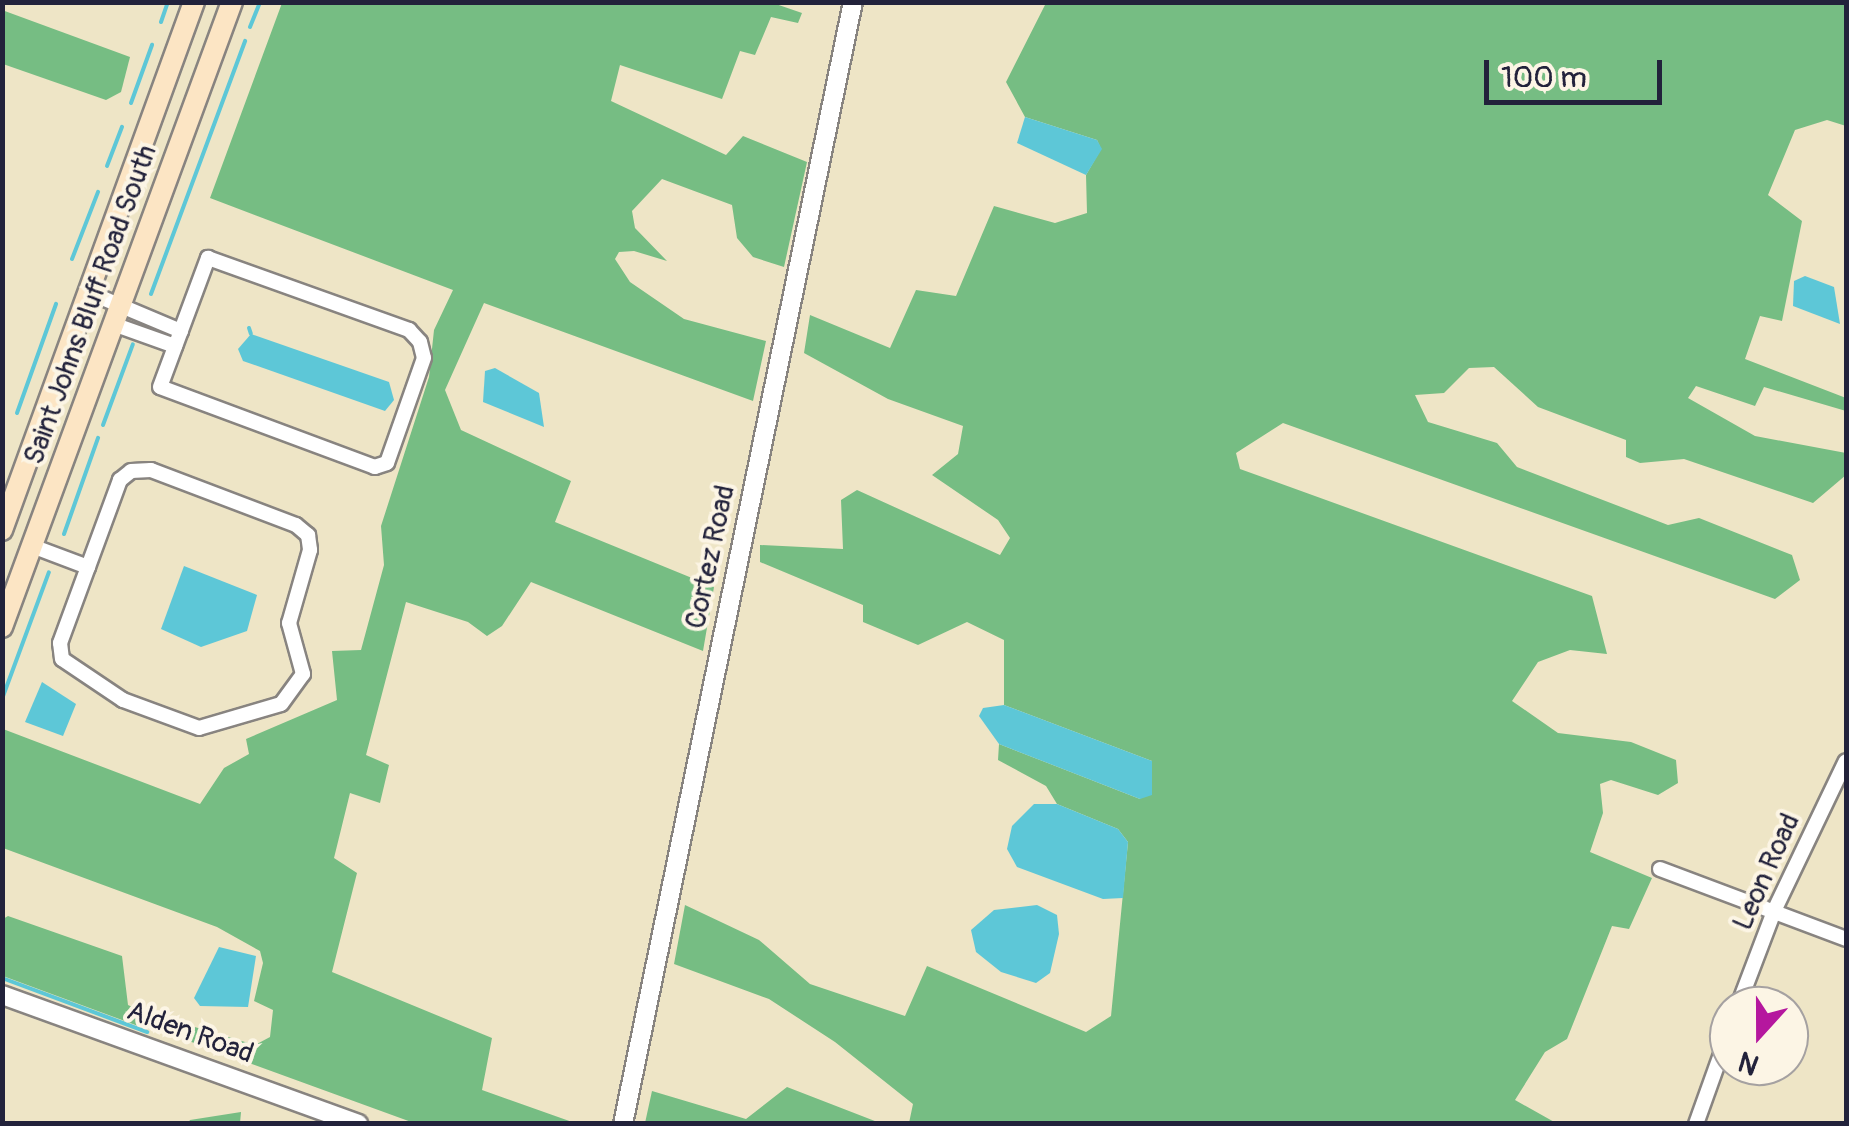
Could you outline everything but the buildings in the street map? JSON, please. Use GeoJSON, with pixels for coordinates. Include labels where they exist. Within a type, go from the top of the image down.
{"type":"FeatureCollection","features":[{"type":"Feature","properties":{"kind":"main road","name":"Saint Johns Bluff Road South"},"geometry":{"type":"LineString","coordinates":[[2,530],[194,2]]}},
{"type":"Feature","properties":{"kind":"main road","name":"Saint Johns Bluff Road South"},"geometry":{"type":"LineString","coordinates":[[2,627],[232,2]]}},
{"type":"Feature","properties":{"kind":"street","name":"Cortez Road"},"geometry":{"type":"LineString","coordinates":[[623,1124],[854,2]]}},
{"type":"Feature","properties":{"kind":"street"},"geometry":{"type":"LineString","coordinates":[[208,258],[409,330],[424,358],[396,451],[375,466],[160,387],[175,346],[208,258]]}},
{"type":"Feature","properties":{"kind":"street"},"geometry":{"type":"LineString","coordinates":[[88,292],[116,314],[175,346]]}},
{"type":"Feature","properties":{"kind":"street"},"geometry":{"type":"LineString","coordinates":[[116,314],[180,331]]}},
{"type":"Feature","properties":{"kind":"street"},"geometry":{"type":"LineString","coordinates":[[150,470],[296,525],[308,535],[310,550],[289,623],[302,661],[294,693],[280,704],[199,728],[123,700],[70,670],[60,644],[88,567],[120,480],[132,471],[150,470]]}},
{"type":"Feature","properties":{"kind":"street"},"geometry":{"type":"LineString","coordinates":[[32,546],[88,567]]}},
{"type":"Feature","properties":{"kind":"street","name":"Leon Road"},"geometry":{"type":"LineString","coordinates":[[1746,986],[1774,911],[1846,761]]}},
{"type":"Feature","properties":{"kind":"street"},"geometry":{"type":"LineString","coordinates":[[1660,869],[1846,939]]}},
{"type":"Feature","properties":{"kind":"street","name":"Alden Road"},"geometry":{"type":"LineString","coordinates":[[2,994],[358,1124]]}},
{"type":"Feature","properties":{"kind":"street"},"geometry":{"type":"LineString","coordinates":[[1696,1124],[1710,1086]]}},
{"type":"Feature","properties":{"kind":"green space"},"geometry":{"type":"Polygon","coordinates":[[[770,2],[802,13],[798,23],[771,17],[755,55],[740,51],[722,99],[620,65],[611,101],[726,155],[743,136],[807,162],[784,267],[753,257],[737,238],[732,205],[662,179],[632,211],[635,228],[667,261],[634,251],[619,252],[615,259],[630,282],[684,319],[766,341],[753,401],[484,303],[445,390],[461,430],[571,481],[555,522],[714,587],[703,651],[531,582],[502,626],[487,636],[468,622],[406,602],[366,755],[389,765],[380,803],[350,793],[334,858],[357,873],[332,972],[492,1038],[482,1090],[575,1123],[414,1123],[175,1036],[172,1029],[188,1025],[255,1045],[270,1037],[273,1010],[254,1001],[263,963],[260,951],[217,927],[3,848],[3,729],[200,804],[224,768],[249,754],[246,739],[337,700],[332,651],[361,650],[384,565],[381,526],[429,377],[434,330],[453,290],[210,198],[282,3],[770,2]]]}},
{"type":"Feature","properties":{"kind":"green space"},"geometry":{"type":"Polygon","coordinates":[[[1046,3],[1846,3],[1846,126],[1827,120],[1795,130],[1768,195],[1802,221],[1782,321],[1760,316],[1745,359],[1846,398],[1846,411],[1764,387],[1755,406],[1696,386],[1688,398],[1755,436],[1846,453],[1846,475],[1813,503],[1684,459],[1640,463],[1626,457],[1626,440],[1538,407],[1494,367],[1469,368],[1444,393],[1415,395],[1428,422],[1497,443],[1517,467],[1668,525],[1699,518],[1792,555],[1800,580],[1775,599],[1283,423],[1236,453],[1240,469],[1592,596],[1607,654],[1570,650],[1538,662],[1512,701],[1558,733],[1631,742],[1676,760],[1678,783],[1658,795],[1611,780],[1600,784],[1603,813],[1590,852],[1652,878],[1629,929],[1612,926],[1567,1039],[1545,1052],[1515,1100],[1556,1123],[909,1123],[913,1104],[835,1042],[769,999],[674,964],[685,905],[759,940],[810,984],[905,1016],[927,966],[1086,1032],[1111,1016],[1128,842],[1118,829],[1057,804],[1046,786],[998,760],[999,744],[1140,799],[1152,761],[1004,705],[1004,640],[967,622],[918,645],[863,622],[863,605],[760,562],[760,545],[843,549],[841,500],[857,490],[1000,555],[1010,538],[998,520],[932,475],[958,454],[963,426],[888,399],[804,353],[810,315],[890,348],[916,290],[956,296],[994,206],[1055,223],[1087,213],[1086,175],[1101,149],[1097,140],[1025,117],[1006,82],[1046,3]]]}},
{"type":"Feature","properties":{"kind":"green space"},"geometry":{"type":"Polygon","coordinates":[[[2,10],[130,57],[121,92],[106,100],[3,64],[2,10]]]}},
{"type":"Feature","properties":{"kind":"green space"},"geometry":{"type":"Polygon","coordinates":[[[8,916],[122,956],[128,1005],[145,1013],[146,1022],[141,1027],[3,976],[3,919],[8,916]]]}},
{"type":"Feature","properties":{"kind":"green space"},"geometry":{"type":"Polygon","coordinates":[[[787,1087],[880,1123],[645,1123],[652,1091],[746,1119],[787,1087]]]}},
{"type":"Feature","properties":{"kind":"green space"},"geometry":{"type":"Polygon","coordinates":[[[241,1112],[240,1123],[188,1123],[190,1120],[241,1112]]]}},
{"type":"Feature","properties":{"kind":"water"},"geometry":{"type":"Polygon","coordinates":[[[1025,117],[1097,140],[1102,149],[1086,175],[1017,143],[1025,117]]]}},
{"type":"Feature","properties":{"kind":"water"},"geometry":{"type":"Polygon","coordinates":[[[1805,276],[1834,287],[1840,324],[1793,306],[1794,281],[1805,276]]]}},
{"type":"Feature","properties":{"kind":"water"},"geometry":{"type":"Polygon","coordinates":[[[251,334],[389,382],[394,400],[385,411],[243,361],[238,349],[251,334]]]}},
{"type":"Feature","properties":{"kind":"water"},"geometry":{"type":"Polygon","coordinates":[[[495,368],[539,393],[544,427],[483,402],[485,371],[495,368]]]}},
{"type":"Feature","properties":{"kind":"water"},"geometry":{"type":"Polygon","coordinates":[[[184,566],[257,595],[247,631],[201,647],[161,629],[184,566]]]}},
{"type":"Feature","properties":{"kind":"water"},"geometry":{"type":"Polygon","coordinates":[[[42,682],[76,704],[63,736],[25,722],[42,682]]]}},
{"type":"Feature","properties":{"kind":"water"},"geometry":{"type":"Polygon","coordinates":[[[1004,705],[1152,761],[1152,795],[1140,799],[999,744],[979,716],[983,708],[1004,705]]]}},
{"type":"Feature","properties":{"kind":"water"},"geometry":{"type":"Polygon","coordinates":[[[1034,804],[1057,804],[1118,829],[1128,842],[1123,898],[1103,899],[1017,867],[1007,849],[1012,826],[1034,804]]]}},
{"type":"Feature","properties":{"kind":"water"},"geometry":{"type":"Polygon","coordinates":[[[1037,905],[1057,915],[1059,934],[1050,973],[1036,983],[1001,972],[976,952],[971,930],[994,910],[1037,905]]]}},
{"type":"Feature","properties":{"kind":"water"},"geometry":{"type":"Polygon","coordinates":[[[219,947],[256,956],[248,1007],[200,1006],[194,998],[219,947]]]}},
{"type":"Feature","properties":{"kind":"waterway"},"geometry":{"type":"LineString","coordinates":[[161,22],[168,2]]}},
{"type":"Feature","properties":{"kind":"waterway"},"geometry":{"type":"LineString","coordinates":[[250,27],[260,2]]}},
{"type":"Feature","properties":{"kind":"waterway"},"geometry":{"type":"LineString","coordinates":[[151,294],[245,41]]}},
{"type":"Feature","properties":{"kind":"waterway"},"geometry":{"type":"LineString","coordinates":[[131,103],[152,45]]}},
{"type":"Feature","properties":{"kind":"waterway"},"geometry":{"type":"LineString","coordinates":[[107,166],[122,127]]}},
{"type":"Feature","properties":{"kind":"waterway"},"geometry":{"type":"LineString","coordinates":[[72,259],[98,192]]}},
{"type":"Feature","properties":{"kind":"waterway"},"geometry":{"type":"LineString","coordinates":[[17,413],[56,304]]}},
{"type":"Feature","properties":{"kind":"waterway"},"geometry":{"type":"LineString","coordinates":[[249,328],[251,334]]}},
{"type":"Feature","properties":{"kind":"waterway"},"geometry":{"type":"LineString","coordinates":[[103,425],[133,344]]}},
{"type":"Feature","properties":{"kind":"waterway"},"geometry":{"type":"LineString","coordinates":[[64,534],[98,438]]}},
{"type":"Feature","properties":{"kind":"waterway"},"geometry":{"type":"LineString","coordinates":[[2,699],[49,572]]}},
{"type":"Feature","properties":{"kind":"waterway"},"geometry":{"type":"LineString","coordinates":[[2,978],[147,1032]]}}]}
